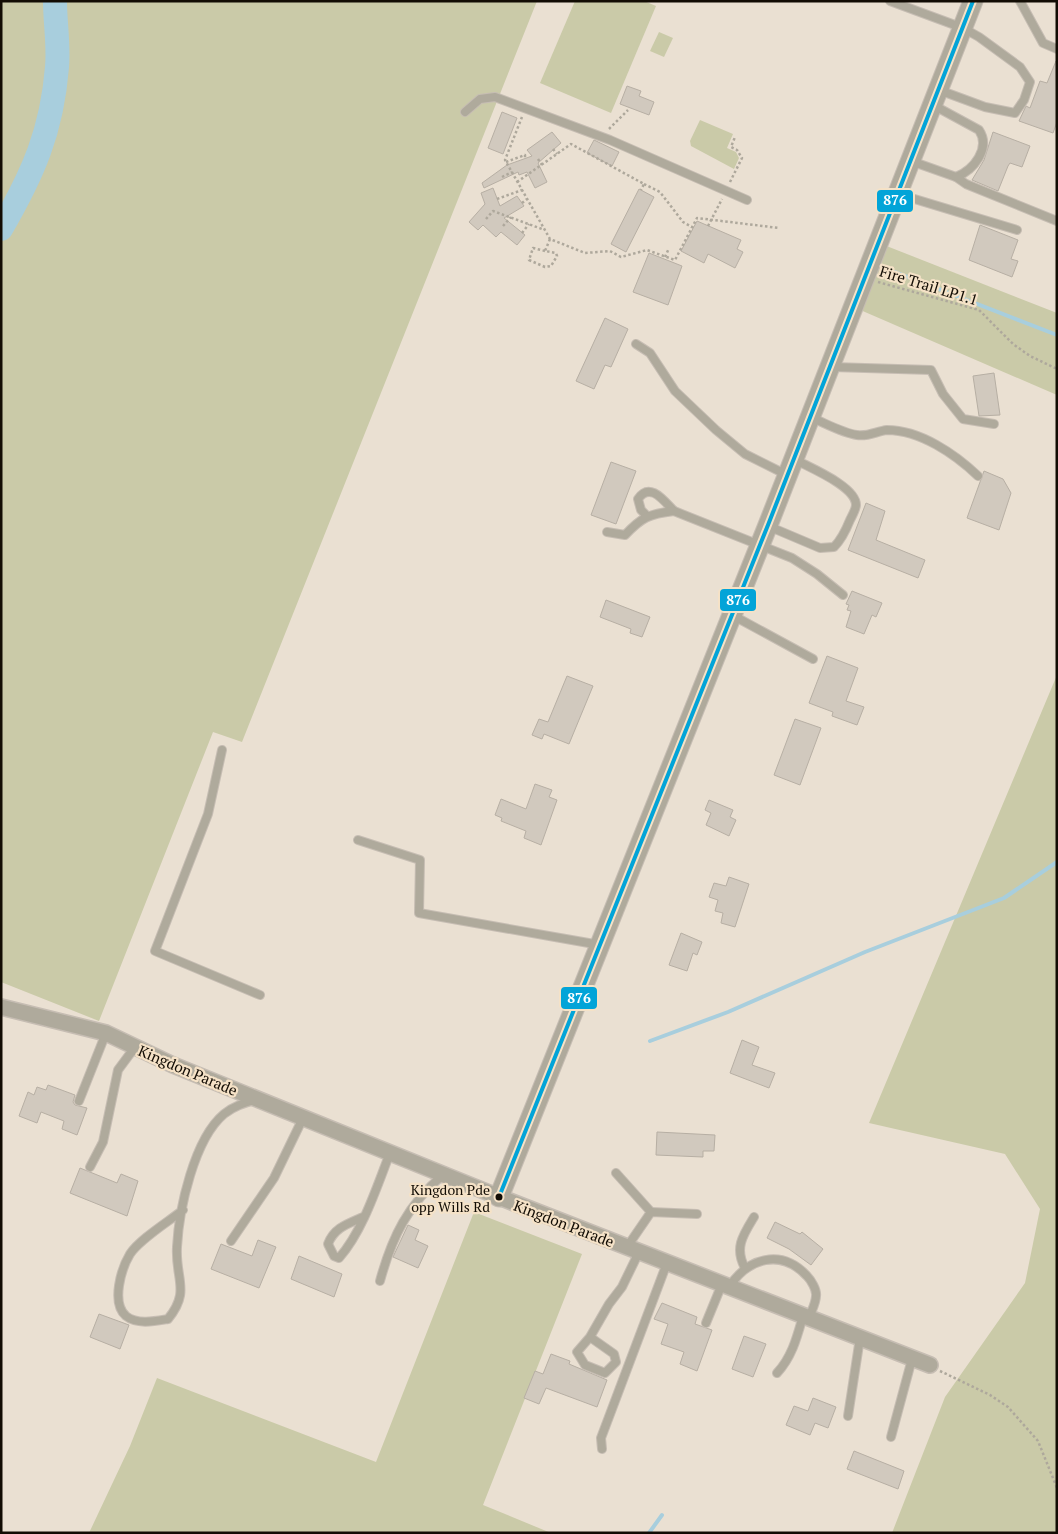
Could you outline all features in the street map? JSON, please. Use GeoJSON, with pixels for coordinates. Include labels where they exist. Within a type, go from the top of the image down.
{"type":"FeatureCollection","features":[{"type":"Feature","properties":{"kind":"street"},"geometry":{"type":"LineString","coordinates":[[499,1198],[768,525],[973,1]]}},
{"type":"Feature","properties":{"kind":"street","name":"Kingdon Parade"},"geometry":{"type":"LineString","coordinates":[[1,1008],[106,1033],[135,1048],[499,1198],[930,1365]]}},
{"type":"Feature","properties":{"kind":"lane"},"geometry":{"type":"LineString","coordinates":[[890,1],[963,28],[979,37],[1027,75],[1030,82],[1024,100],[1015,113],[936,97]]}},
{"type":"Feature","properties":{"kind":"lane"},"geometry":{"type":"LineString","coordinates":[[1020,1],[1043,42],[1057,49]]}},
{"type":"Feature","properties":{"kind":"lane"},"geometry":{"type":"LineString","coordinates":[[936,97],[979,130],[984,137],[983,148],[975,164],[966,173],[956,177]]}},
{"type":"Feature","properties":{"kind":"lane"},"geometry":{"type":"LineString","coordinates":[[465,112],[480,99],[495,98],[601,137],[747,200]]}},
{"type":"Feature","properties":{"kind":"lane"},"geometry":{"type":"LineString","coordinates":[[911,160],[956,177],[966,184],[1057,221]]}},
{"type":"Feature","properties":{"kind":"lane"},"geometry":{"type":"LineString","coordinates":[[898,194],[1017,230]]}},
{"type":"Feature","properties":{"kind":"lane"},"geometry":{"type":"LineString","coordinates":[[636,344],[650,354],[675,391],[745,454],[839,483],[854,497],[856,505],[852,517],[842,539],[834,547],[820,548],[768,525]]}},
{"type":"Feature","properties":{"kind":"lane"},"geometry":{"type":"LineString","coordinates":[[830,367],[931,370],[943,394],[963,419],[994,424]]}},
{"type":"Feature","properties":{"kind":"lane"},"geometry":{"type":"LineString","coordinates":[[810,417],[856,435],[872,435],[884,430],[906,431],[944,449],[978,476]]}},
{"type":"Feature","properties":{"kind":"lane"},"geometry":{"type":"LineString","coordinates":[[647,516],[638,504],[638,499],[646,492],[652,491],[659,494],[674,510],[802,564],[842,596]]}},
{"type":"Feature","properties":{"kind":"lane"},"geometry":{"type":"LineString","coordinates":[[607,532],[625,535],[640,519],[674,510]]}},
{"type":"Feature","properties":{"kind":"lane"},"geometry":{"type":"LineString","coordinates":[[732,615],[813,659]]}},
{"type":"Feature","properties":{"kind":"lane"},"geometry":{"type":"LineString","coordinates":[[222,750],[208,814],[156,951],[260,995]]}},
{"type":"Feature","properties":{"kind":"lane"},"geometry":{"type":"LineString","coordinates":[[358,840],[420,860],[419,913],[600,945]]}},
{"type":"Feature","properties":{"kind":"lane"},"geometry":{"type":"LineString","coordinates":[[79,1101],[106,1033]]}},
{"type":"Feature","properties":{"kind":"lane"},"geometry":{"type":"LineString","coordinates":[[90,1167],[102,1142],[118,1070],[135,1048]]}},
{"type":"Feature","properties":{"kind":"lane"},"geometry":{"type":"LineString","coordinates":[[184,1210],[130,1253],[123,1270],[119,1288],[120,1308],[127,1317],[139,1321],[153,1322],[168,1319],[176,1309],[181,1295],[176,1263],[177,1245],[197,1154],[207,1133],[224,1114],[235,1106],[257,1099]]}},
{"type":"Feature","properties":{"kind":"lane"},"geometry":{"type":"LineString","coordinates":[[231,1241],[274,1178],[304,1118]]}},
{"type":"Feature","properties":{"kind":"lane"},"geometry":{"type":"LineString","coordinates":[[363,1217],[338,1228],[331,1236],[328,1244],[334,1256],[339,1258],[344,1253],[363,1217],[390,1153]]}},
{"type":"Feature","properties":{"kind":"lane"},"geometry":{"type":"LineString","coordinates":[[616,1173],[651,1212],[697,1214]]}},
{"type":"Feature","properties":{"kind":"lane"},"geometry":{"type":"LineString","coordinates":[[380,1281],[388,1252],[413,1205],[423,1192],[443,1175]]}},
{"type":"Feature","properties":{"kind":"lane"},"geometry":{"type":"LineString","coordinates":[[590,1337],[614,1354],[616,1362],[605,1373],[585,1365],[577,1352],[590,1337],[609,1304],[622,1287],[633,1250],[651,1212]]}},
{"type":"Feature","properties":{"kind":"lane"},"geometry":{"type":"LineString","coordinates":[[745,1268],[740,1260],[740,1240],[754,1217]]}},
{"type":"Feature","properties":{"kind":"lane"},"geometry":{"type":"LineString","coordinates":[[706,1322],[726,1286],[745,1268],[771,1259],[785,1260],[796,1266],[808,1277],[816,1296],[786,1363],[777,1373]]}},
{"type":"Feature","properties":{"kind":"lane"},"geometry":{"type":"LineString","coordinates":[[602,1449],[601,1438],[667,1263]]}},
{"type":"Feature","properties":{"kind":"lane"},"geometry":{"type":"LineString","coordinates":[[848,1416],[860,1338]]}},
{"type":"Feature","properties":{"kind":"lane"},"geometry":{"type":"LineString","coordinates":[[891,1437],[912,1359]]}},
{"type":"Feature","properties":{"kind":"path"},"geometry":{"type":"LineString","coordinates":[[506,162],[526,108]]}},
{"type":"Feature","properties":{"kind":"path"},"geometry":{"type":"LineString","coordinates":[[601,137],[628,110]]}},
{"type":"Feature","properties":{"kind":"path"},"geometry":{"type":"LineString","coordinates":[[517,182],[571,144],[660,192],[683,222],[692,227]]}},
{"type":"Feature","properties":{"kind":"path"},"geometry":{"type":"LineString","coordinates":[[553,149],[557,154]]}},
{"type":"Feature","properties":{"kind":"path"},"geometry":{"type":"LineString","coordinates":[[506,162],[525,155],[525,159]]}},
{"type":"Feature","properties":{"kind":"path"},"geometry":{"type":"LineString","coordinates":[[538,160],[542,165]]}},
{"type":"Feature","properties":{"kind":"path"},"geometry":{"type":"LineString","coordinates":[[506,162],[550,239],[585,253],[610,251],[621,257],[647,250],[675,260],[695,220],[700,218],[779,228]]}},
{"type":"Feature","properties":{"kind":"path"},"geometry":{"type":"LineString","coordinates":[[502,176],[512,172]]}},
{"type":"Feature","properties":{"kind":"path"},"geometry":{"type":"LineString","coordinates":[[641,190],[644,184]]}},
{"type":"Feature","properties":{"kind":"path"},"geometry":{"type":"LineString","coordinates":[[498,199],[522,190]]}},
{"type":"Feature","properties":{"kind":"path"},"geometry":{"type":"LineString","coordinates":[[522,203],[527,199]]}},
{"type":"Feature","properties":{"kind":"path"},"geometry":{"type":"LineString","coordinates":[[486,219],[493,211],[544,230]]}},
{"type":"Feature","properties":{"kind":"path"},"geometry":{"type":"LineString","coordinates":[[503,226],[511,217]]}},
{"type":"Feature","properties":{"kind":"path"},"geometry":{"type":"LineString","coordinates":[[522,233],[529,224]]}},
{"type":"Feature","properties":{"kind":"path"},"geometry":{"type":"LineString","coordinates":[[546,251],[550,239]]}},
{"type":"Feature","properties":{"kind":"path"},"geometry":{"type":"LineString","coordinates":[[532,248],[546,251],[557,256],[551,266],[545,268],[529,260],[532,248]]}},
{"type":"Feature","properties":{"kind":"path"},"geometry":{"type":"LineString","coordinates":[[665,257],[669,248]]}},
{"type":"Feature","properties":{"kind":"path","name":"Fire Trail LP1.1"},"geometry":{"type":"LineString","coordinates":[[865,278],[910,293],[979,310],[1013,344],[1030,356],[1057,369]]}},
{"type":"Feature","properties":{"kind":"path"},"geometry":{"type":"LineString","coordinates":[[930,1365],[990,1395],[1008,1407],[1038,1441],[1057,1488]]}},
{"type":"Feature","properties":{"kind":"green space"},"geometry":{"type":"Polygon","coordinates":[[[1,1],[537,1],[242,742],[213,732],[99,1021],[1,982],[1,1]]]}},
{"type":"Feature","properties":{"kind":"green space"},"geometry":{"type":"Polygon","coordinates":[[[575,1],[644,1],[656,6],[611,113],[540,83],[575,1]]]}},
{"type":"Feature","properties":{"kind":"green space"},"geometry":{"type":"Polygon","coordinates":[[[659,32],[673,38],[664,57],[650,51],[659,32]]]}},
{"type":"Feature","properties":{"kind":"green space"},"geometry":{"type":"Polygon","coordinates":[[[700,120],[733,134],[727,148],[736,152],[739,158],[734,169],[691,146],[690,141],[700,120]]]}},
{"type":"Feature","properties":{"kind":"green space"},"geometry":{"type":"Polygon","coordinates":[[[884,245],[1057,313],[1057,395],[858,309],[884,245]]]}},
{"type":"Feature","properties":{"kind":"green space"},"geometry":{"type":"Polygon","coordinates":[[[1057,675],[1057,1533],[892,1533],[945,1397],[1025,1283],[1040,1209],[1005,1154],[869,1123],[1057,675]]]}},
{"type":"Feature","properties":{"kind":"green space"},"geometry":{"type":"Polygon","coordinates":[[[474,1212],[582,1254],[483,1505],[551,1533],[89,1533],[130,1446],[157,1378],[376,1462],[474,1212]]]}},
{"type":"Feature","properties":{"kind":"building"},"geometry":{"type":"Polygon","coordinates":[[[1056,61],[1057,122],[1053,133],[1019,121],[1026,106],[1030,108],[1040,81],[1047,83],[1056,61]]]}},
{"type":"Feature","properties":{"kind":"building"},"geometry":{"type":"Polygon","coordinates":[[[627,86],[641,91],[639,96],[654,102],[649,115],[620,104],[627,86]]]}},
{"type":"Feature","properties":{"kind":"building"},"geometry":{"type":"Polygon","coordinates":[[[502,112],[517,118],[503,154],[488,148],[502,112]]]}},
{"type":"Feature","properties":{"kind":"building"},"geometry":{"type":"Polygon","coordinates":[[[552,132],[561,143],[538,163],[547,182],[535,188],[527,172],[519,175],[518,172],[484,188],[482,183],[507,165],[532,156],[527,150],[552,132]]]}},
{"type":"Feature","properties":{"kind":"building"},"geometry":{"type":"Polygon","coordinates":[[[993,132],[1030,146],[1022,167],[1010,163],[998,191],[972,180],[984,160],[993,132]]]}},
{"type":"Feature","properties":{"kind":"building"},"geometry":{"type":"Polygon","coordinates":[[[594,140],[619,152],[612,166],[587,153],[594,140]]]}},
{"type":"Feature","properties":{"kind":"building"},"geometry":{"type":"Polygon","coordinates":[[[493,188],[500,206],[517,196],[524,206],[504,218],[525,235],[517,245],[501,232],[496,237],[483,225],[478,230],[469,222],[485,204],[481,193],[493,188]]]}},
{"type":"Feature","properties":{"kind":"building"},"geometry":{"type":"Polygon","coordinates":[[[639,189],[654,197],[626,252],[611,244],[639,189]]]}},
{"type":"Feature","properties":{"kind":"building"},"geometry":{"type":"Polygon","coordinates":[[[697,221],[741,240],[737,249],[743,252],[735,268],[708,254],[704,263],[681,251],[697,221]]]}},
{"type":"Feature","properties":{"kind":"building"},"geometry":{"type":"Polygon","coordinates":[[[980,225],[1018,240],[1011,259],[1018,261],[1012,277],[969,260],[980,225]]]}},
{"type":"Feature","properties":{"kind":"building"},"geometry":{"type":"Polygon","coordinates":[[[649,253],[682,266],[668,305],[633,292],[649,253]]]}},
{"type":"Feature","properties":{"kind":"building"},"geometry":{"type":"Polygon","coordinates":[[[605,318],[628,329],[611,367],[605,365],[594,389],[576,381],[605,318]]]}},
{"type":"Feature","properties":{"kind":"building"},"geometry":{"type":"Polygon","coordinates":[[[994,373],[1000,415],[979,416],[973,376],[994,373]]]}},
{"type":"Feature","properties":{"kind":"building"},"geometry":{"type":"Polygon","coordinates":[[[611,462],[636,471],[616,524],[591,515],[611,462]]]}},
{"type":"Feature","properties":{"kind":"building"},"geometry":{"type":"Polygon","coordinates":[[[984,471],[1003,479],[1011,493],[999,530],[967,518],[984,471]]]}},
{"type":"Feature","properties":{"kind":"building"},"geometry":{"type":"Polygon","coordinates":[[[866,503],[885,511],[876,540],[925,560],[918,578],[848,550],[866,503]]]}},
{"type":"Feature","properties":{"kind":"building"},"geometry":{"type":"Polygon","coordinates":[[[852,591],[882,603],[876,617],[872,615],[864,634],[846,627],[851,611],[847,610],[849,605],[846,604],[852,591]]]}},
{"type":"Feature","properties":{"kind":"building"},"geometry":{"type":"Polygon","coordinates":[[[606,600],[650,617],[642,637],[630,633],[631,629],[600,617],[606,600]]]}},
{"type":"Feature","properties":{"kind":"building"},"geometry":{"type":"Polygon","coordinates":[[[827,656],[858,668],[846,701],[864,707],[857,725],[832,716],[833,712],[809,703],[827,656]]]}},
{"type":"Feature","properties":{"kind":"building"},"geometry":{"type":"Polygon","coordinates":[[[567,676],[593,686],[569,744],[544,734],[542,739],[532,735],[539,719],[548,722],[567,676]]]}},
{"type":"Feature","properties":{"kind":"building"},"geometry":{"type":"Polygon","coordinates":[[[795,719],[821,728],[800,785],[774,775],[795,719]]]}},
{"type":"Feature","properties":{"kind":"building"},"geometry":{"type":"Polygon","coordinates":[[[535,784],[552,790],[549,797],[557,800],[541,845],[524,838],[526,831],[501,821],[502,818],[495,815],[501,799],[526,809],[535,784]]]}},
{"type":"Feature","properties":{"kind":"building"},"geometry":{"type":"Polygon","coordinates":[[[709,800],[733,810],[730,817],[736,820],[729,836],[706,825],[711,813],[705,810],[709,800]]]}},
{"type":"Feature","properties":{"kind":"building"},"geometry":{"type":"Polygon","coordinates":[[[729,877],[749,884],[735,927],[721,923],[723,913],[715,911],[718,900],[709,897],[714,883],[726,886],[729,877]]]}},
{"type":"Feature","properties":{"kind":"building"},"geometry":{"type":"Polygon","coordinates":[[[681,933],[702,942],[697,955],[693,953],[687,971],[669,965],[681,933]]]}},
{"type":"Feature","properties":{"kind":"building"},"geometry":{"type":"Polygon","coordinates":[[[742,1040],[759,1047],[752,1065],[775,1073],[769,1088],[730,1073],[742,1040]]]}},
{"type":"Feature","properties":{"kind":"building"},"geometry":{"type":"Polygon","coordinates":[[[48,1085],[75,1095],[73,1102],[75,1105],[87,1108],[77,1135],[62,1129],[64,1121],[41,1112],[37,1123],[19,1116],[28,1092],[34,1095],[37,1087],[46,1090],[48,1085]]]}},
{"type":"Feature","properties":{"kind":"building"},"geometry":{"type":"Polygon","coordinates":[[[657,1132],[715,1135],[714,1151],[703,1151],[703,1157],[656,1155],[657,1132]]]}},
{"type":"Feature","properties":{"kind":"building"},"geometry":{"type":"Polygon","coordinates":[[[80,1168],[117,1183],[121,1174],[138,1181],[127,1216],[70,1193],[80,1168]]]}},
{"type":"Feature","properties":{"kind":"building"},"geometry":{"type":"Polygon","coordinates":[[[775,1222],[800,1234],[802,1232],[823,1249],[811,1265],[789,1249],[767,1238],[775,1222]]]}},
{"type":"Feature","properties":{"kind":"building"},"geometry":{"type":"Polygon","coordinates":[[[408,1225],[419,1230],[415,1240],[428,1246],[418,1268],[393,1257],[408,1225]]]}},
{"type":"Feature","properties":{"kind":"building"},"geometry":{"type":"Polygon","coordinates":[[[258,1240],[276,1247],[259,1288],[211,1269],[221,1244],[252,1256],[258,1240]]]}},
{"type":"Feature","properties":{"kind":"building"},"geometry":{"type":"Polygon","coordinates":[[[299,1256],[342,1274],[334,1297],[291,1279],[299,1256]]]}},
{"type":"Feature","properties":{"kind":"building"},"geometry":{"type":"Polygon","coordinates":[[[662,1303],[697,1317],[695,1324],[712,1330],[697,1371],[680,1364],[684,1352],[661,1344],[668,1324],[654,1319],[662,1303]]]}},
{"type":"Feature","properties":{"kind":"building"},"geometry":{"type":"Polygon","coordinates":[[[99,1314],[129,1325],[120,1349],[90,1337],[99,1314]]]}},
{"type":"Feature","properties":{"kind":"building"},"geometry":{"type":"Polygon","coordinates":[[[744,1336],[766,1344],[753,1377],[732,1369],[744,1336]]]}},
{"type":"Feature","properties":{"kind":"building"},"geometry":{"type":"Polygon","coordinates":[[[551,1354],[570,1361],[569,1364],[607,1380],[597,1407],[546,1388],[539,1404],[524,1398],[535,1371],[543,1374],[551,1354]]]}},
{"type":"Feature","properties":{"kind":"building"},"geometry":{"type":"Polygon","coordinates":[[[813,1398],[836,1407],[828,1428],[815,1423],[810,1435],[786,1425],[794,1406],[808,1411],[813,1398]]]}},
{"type":"Feature","properties":{"kind":"building"},"geometry":{"type":"Polygon","coordinates":[[[854,1451],[904,1471],[898,1489],[847,1469],[854,1451]]]}},
{"type":"Feature","properties":{"kind":"waterway"},"geometry":{"type":"LineString","coordinates":[[1,229],[23,189],[46,132],[51,112],[57,59],[55,1]]}},
{"type":"Feature","properties":{"kind":"waterway"},"geometry":{"type":"LineString","coordinates":[[895,272],[1057,335]]}},
{"type":"Feature","properties":{"kind":"waterway"},"geometry":{"type":"LineString","coordinates":[[650,1041],[728,1012],[865,952],[1004,898],[1057,862]]}},
{"type":"Feature","properties":{"kind":"waterway"},"geometry":{"type":"LineString","coordinates":[[649,1533],[662,1515]]}},
{"type":"Feature","properties":{"kind":"transit line","name":"876"},"geometry":{"type":"LineString","coordinates":[[499,1197],[768,525],[973,1]]}},
{"type":"Feature","properties":{"kind":"place","name":"Kingdon Pde opp Wills Rd"},"geometry":{"type":"Point","coordinates":[499,1197]}}]}
